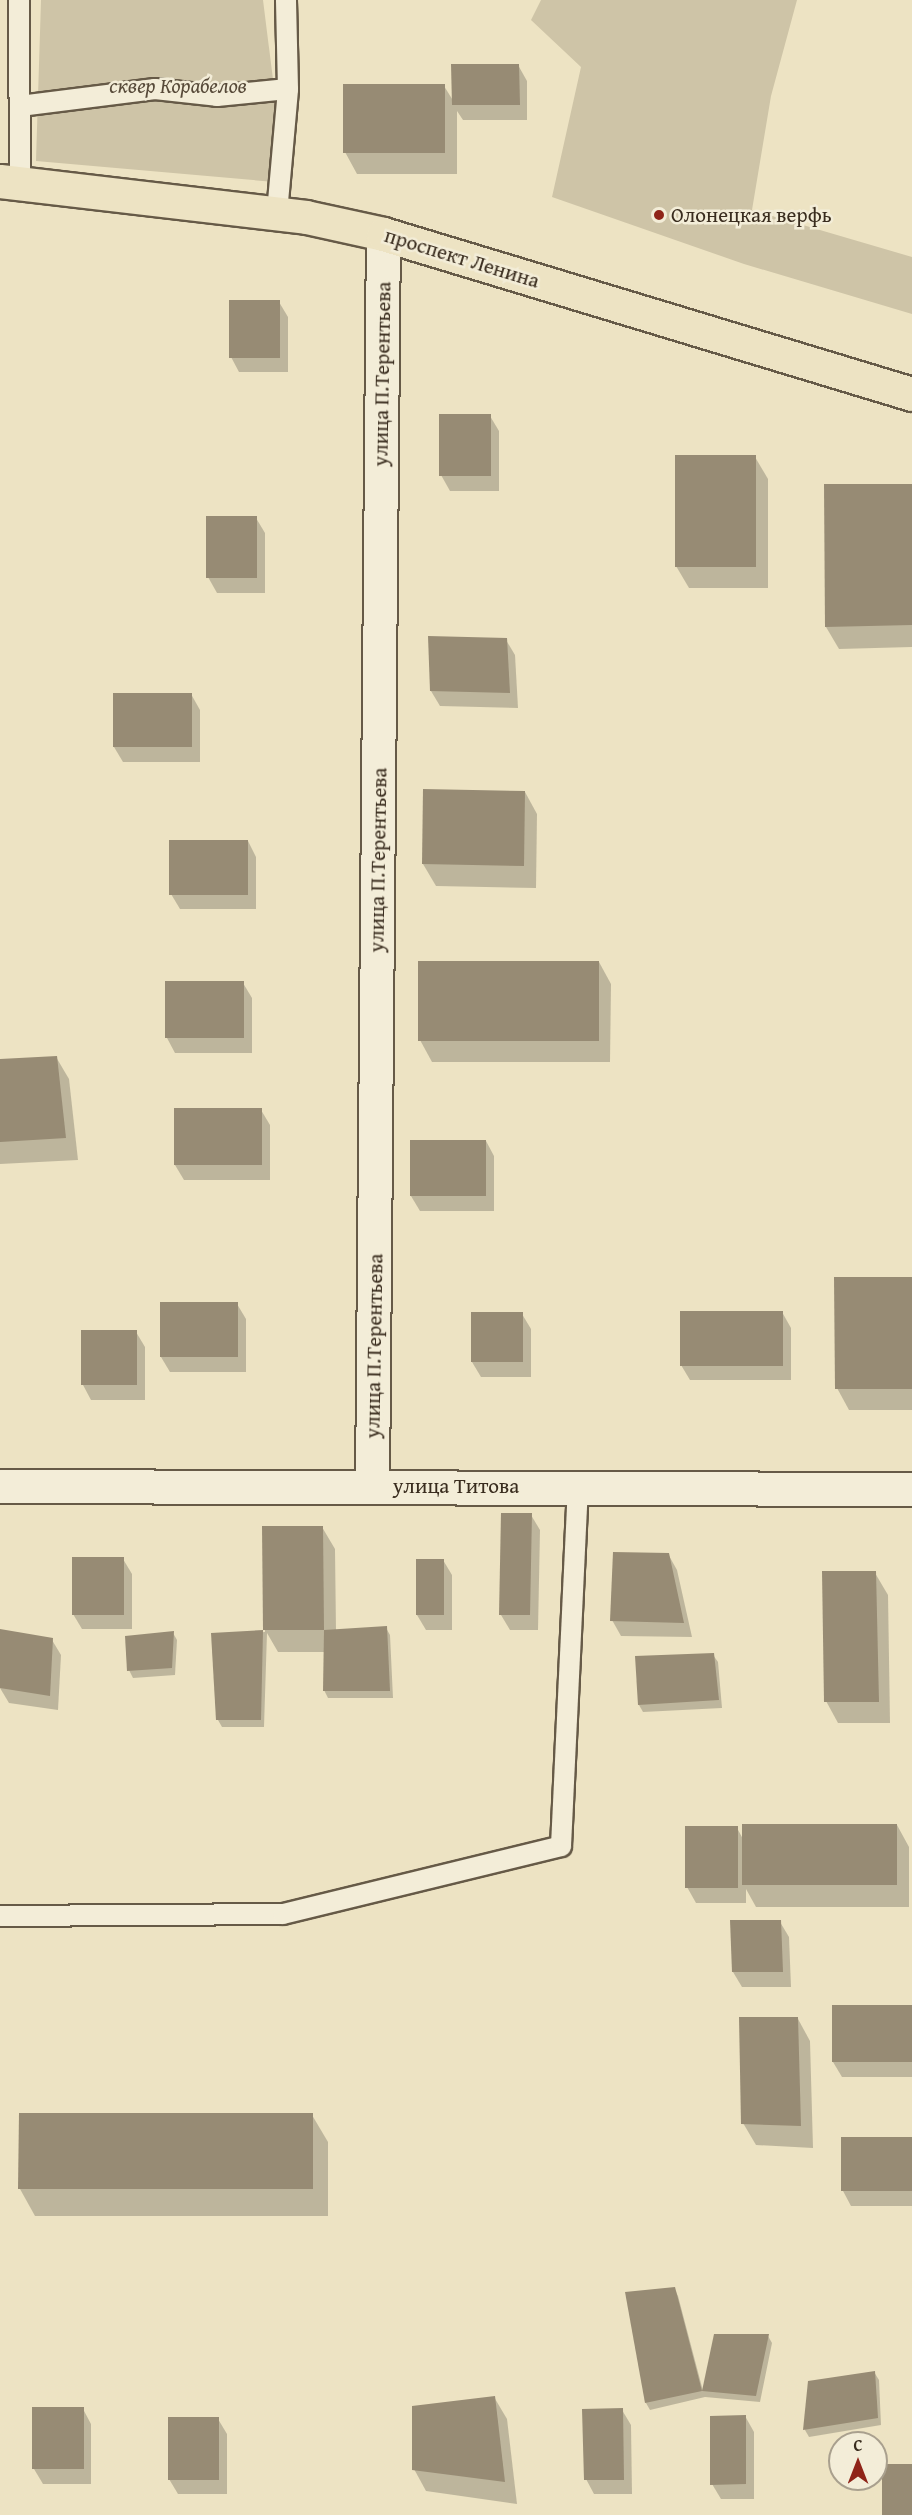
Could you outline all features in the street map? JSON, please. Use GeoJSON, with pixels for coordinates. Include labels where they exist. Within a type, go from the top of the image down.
{"type":"FeatureCollection","features":[{"type":"Feature","properties":{"kind":"main road","name":"проспект Ленина"},"geometry":{"type":"LineString","coordinates":[[10,182],[277,213],[383,234],[912,394]]}},
{"type":"Feature","properties":{"kind":"street","name":"улица П.Терентьева"},"geometry":{"type":"LineString","coordinates":[[372,1486],[383,234]]}},
{"type":"Feature","properties":{"kind":"street","name":"улица Титова"},"geometry":{"type":"LineString","coordinates":[[0,1486],[912,1489]]}},
{"type":"Feature","properties":{"kind":"lane"},"geometry":{"type":"LineString","coordinates":[[10,182],[20,106],[19,0]]}},
{"type":"Feature","properties":{"kind":"lane"},"geometry":{"type":"LineString","coordinates":[[277,213],[288,89],[286,0]]}},
{"type":"Feature","properties":{"kind":"lane"},"geometry":{"type":"LineString","coordinates":[[20,106],[155,89],[217,96],[288,89]]}},
{"type":"Feature","properties":{"kind":"lane"},"geometry":{"type":"LineString","coordinates":[[0,1916],[282,1914],[561,1846],[578,1487]]}},
{"type":"Feature","properties":{"kind":"green space","name":"сквер Корабелов"},"geometry":{"type":"Polygon","coordinates":[[[41,0],[263,0],[286,183],[36,161],[41,0]]]}},
{"type":"Feature","properties":{"kind":"green space"},"geometry":{"type":"Polygon","coordinates":[[[541,0],[797,0],[771,96],[752,210],[912,257],[912,314],[744,264],[552,197],[581,67],[531,20],[541,0]]]}},
{"type":"Feature","properties":{"kind":"building"},"geometry":{"type":"Polygon","coordinates":[[[451,64],[519,64],[520,105],[452,105],[451,64]]]}},
{"type":"Feature","properties":{"kind":"building"},"geometry":{"type":"Polygon","coordinates":[[[343,84],[445,84],[445,153],[343,153],[343,84]]]}},
{"type":"Feature","properties":{"kind":"building"},"geometry":{"type":"Polygon","coordinates":[[[229,300],[280,300],[280,358],[229,358],[229,300]]]}},
{"type":"Feature","properties":{"kind":"building"},"geometry":{"type":"Polygon","coordinates":[[[439,414],[491,414],[491,476],[439,476],[439,414]]]}},
{"type":"Feature","properties":{"kind":"building"},"geometry":{"type":"Polygon","coordinates":[[[675,455],[756,455],[756,567],[675,567],[675,455]]]}},
{"type":"Feature","properties":{"kind":"building"},"geometry":{"type":"Polygon","coordinates":[[[824,484],[912,484],[912,625],[825,627],[824,484]]]}},
{"type":"Feature","properties":{"kind":"building"},"geometry":{"type":"Polygon","coordinates":[[[206,516],[257,516],[257,578],[206,578],[206,516]]]}},
{"type":"Feature","properties":{"kind":"building"},"geometry":{"type":"Polygon","coordinates":[[[428,636],[507,638],[510,693],[430,691],[428,636]]]}},
{"type":"Feature","properties":{"kind":"building"},"geometry":{"type":"Polygon","coordinates":[[[113,693],[192,693],[192,747],[113,747],[113,693]]]}},
{"type":"Feature","properties":{"kind":"building"},"geometry":{"type":"Polygon","coordinates":[[[423,789],[525,791],[524,866],[422,864],[423,789]]]}},
{"type":"Feature","properties":{"kind":"building"},"geometry":{"type":"Polygon","coordinates":[[[169,840],[248,840],[248,895],[169,895],[169,840]]]}},
{"type":"Feature","properties":{"kind":"building"},"geometry":{"type":"Polygon","coordinates":[[[418,961],[599,961],[599,1041],[418,1041],[418,961]]]}},
{"type":"Feature","properties":{"kind":"building"},"geometry":{"type":"Polygon","coordinates":[[[165,981],[244,981],[244,1038],[165,1038],[165,981]]]}},
{"type":"Feature","properties":{"kind":"building"},"geometry":{"type":"Polygon","coordinates":[[[57,1056],[66,1138],[0,1142],[0,1059],[57,1056]]]}},
{"type":"Feature","properties":{"kind":"building"},"geometry":{"type":"Polygon","coordinates":[[[174,1108],[262,1108],[262,1165],[174,1165],[174,1108]]]}},
{"type":"Feature","properties":{"kind":"building"},"geometry":{"type":"Polygon","coordinates":[[[410,1140],[486,1140],[486,1196],[410,1196],[410,1140]]]}},
{"type":"Feature","properties":{"kind":"building"},"geometry":{"type":"Polygon","coordinates":[[[834,1277],[912,1277],[912,1389],[835,1389],[834,1277]]]}},
{"type":"Feature","properties":{"kind":"building"},"geometry":{"type":"Polygon","coordinates":[[[160,1302],[238,1302],[238,1357],[160,1357],[160,1302]]]}},
{"type":"Feature","properties":{"kind":"building"},"geometry":{"type":"Polygon","coordinates":[[[680,1311],[783,1311],[783,1366],[680,1366],[680,1311]]]}},
{"type":"Feature","properties":{"kind":"building"},"geometry":{"type":"Polygon","coordinates":[[[471,1312],[523,1312],[523,1362],[471,1362],[471,1312]]]}},
{"type":"Feature","properties":{"kind":"building"},"geometry":{"type":"Polygon","coordinates":[[[81,1330],[137,1330],[137,1385],[81,1385],[81,1330]]]}},
{"type":"Feature","properties":{"kind":"building"},"geometry":{"type":"Polygon","coordinates":[[[501,1513],[532,1513],[530,1615],[499,1615],[501,1513]]]}},
{"type":"Feature","properties":{"kind":"building"},"geometry":{"type":"Polygon","coordinates":[[[262,1526],[323,1526],[324,1630],[263,1630],[262,1526]]]}},
{"type":"Feature","properties":{"kind":"building"},"geometry":{"type":"Polygon","coordinates":[[[613,1552],[669,1553],[684,1623],[610,1621],[613,1552]]]}},
{"type":"Feature","properties":{"kind":"building"},"geometry":{"type":"Polygon","coordinates":[[[72,1557],[124,1557],[124,1615],[72,1615],[72,1557]]]}},
{"type":"Feature","properties":{"kind":"building"},"geometry":{"type":"Polygon","coordinates":[[[416,1559],[444,1559],[444,1615],[416,1615],[416,1559]]]}},
{"type":"Feature","properties":{"kind":"building"},"geometry":{"type":"Polygon","coordinates":[[[822,1571],[876,1571],[879,1702],[824,1702],[822,1571]]]}},
{"type":"Feature","properties":{"kind":"building"},"geometry":{"type":"Polygon","coordinates":[[[387,1626],[390,1691],[323,1691],[324,1630],[387,1626]]]}},
{"type":"Feature","properties":{"kind":"building"},"geometry":{"type":"Polygon","coordinates":[[[0,1629],[53,1638],[50,1696],[0,1688],[0,1629]]]}},
{"type":"Feature","properties":{"kind":"building"},"geometry":{"type":"Polygon","coordinates":[[[263,1630],[261,1720],[216,1720],[211,1633],[263,1630]]]}},
{"type":"Feature","properties":{"kind":"building"},"geometry":{"type":"Polygon","coordinates":[[[174,1631],[172,1668],[127,1671],[125,1636],[174,1631]]]}},
{"type":"Feature","properties":{"kind":"building"},"geometry":{"type":"Polygon","coordinates":[[[714,1653],[719,1700],[638,1705],[635,1656],[714,1653]]]}},
{"type":"Feature","properties":{"kind":"building"},"geometry":{"type":"Polygon","coordinates":[[[742,1824],[897,1824],[897,1885],[742,1885],[742,1824]]]}},
{"type":"Feature","properties":{"kind":"building"},"geometry":{"type":"Polygon","coordinates":[[[685,1826],[738,1826],[738,1888],[685,1888],[685,1826]]]}},
{"type":"Feature","properties":{"kind":"building"},"geometry":{"type":"Polygon","coordinates":[[[730,1920],[781,1920],[783,1972],[732,1972],[730,1920]]]}},
{"type":"Feature","properties":{"kind":"building"},"geometry":{"type":"Polygon","coordinates":[[[832,2005],[912,2005],[912,2062],[832,2062],[832,2005]]]}},
{"type":"Feature","properties":{"kind":"building"},"geometry":{"type":"Polygon","coordinates":[[[739,2017],[798,2017],[801,2126],[741,2124],[739,2017]]]}},
{"type":"Feature","properties":{"kind":"building"},"geometry":{"type":"Polygon","coordinates":[[[19,2113],[313,2113],[313,2189],[18,2189],[19,2113]]]}},
{"type":"Feature","properties":{"kind":"building"},"geometry":{"type":"Polygon","coordinates":[[[841,2137],[912,2137],[912,2191],[841,2191],[841,2137]]]}},
{"type":"Feature","properties":{"kind":"building"},"geometry":{"type":"Polygon","coordinates":[[[675,2287],[702,2391],[645,2403],[625,2292],[675,2287]]]}},
{"type":"Feature","properties":{"kind":"building"},"geometry":{"type":"Polygon","coordinates":[[[714,2334],[769,2334],[756,2396],[702,2391],[714,2334]]]}},
{"type":"Feature","properties":{"kind":"building"},"geometry":{"type":"Polygon","coordinates":[[[875,2371],[878,2418],[803,2430],[808,2381],[875,2371]]]}},
{"type":"Feature","properties":{"kind":"building"},"geometry":{"type":"Polygon","coordinates":[[[495,2396],[505,2482],[412,2470],[412,2406],[495,2396]]]}},
{"type":"Feature","properties":{"kind":"building"},"geometry":{"type":"Polygon","coordinates":[[[32,2407],[84,2407],[84,2469],[32,2469],[32,2407]]]}},
{"type":"Feature","properties":{"kind":"building"},"geometry":{"type":"Polygon","coordinates":[[[623,2408],[624,2480],[584,2480],[582,2409],[623,2408]]]}},
{"type":"Feature","properties":{"kind":"building"},"geometry":{"type":"Polygon","coordinates":[[[746,2415],[746,2484],[710,2485],[710,2416],[746,2415]]]}},
{"type":"Feature","properties":{"kind":"building"},"geometry":{"type":"Polygon","coordinates":[[[168,2417],[219,2417],[219,2480],[168,2480],[168,2417]]]}},
{"type":"Feature","properties":{"kind":"building"},"geometry":{"type":"Polygon","coordinates":[[[888,2464],[912,2464],[912,2515],[882,2515],[882,2491],[888,2491],[888,2464]]]}},
{"type":"Feature","properties":{"kind":"place","name":"Олонецкая верфь"},"geometry":{"type":"Point","coordinates":[659,215]}}]}
